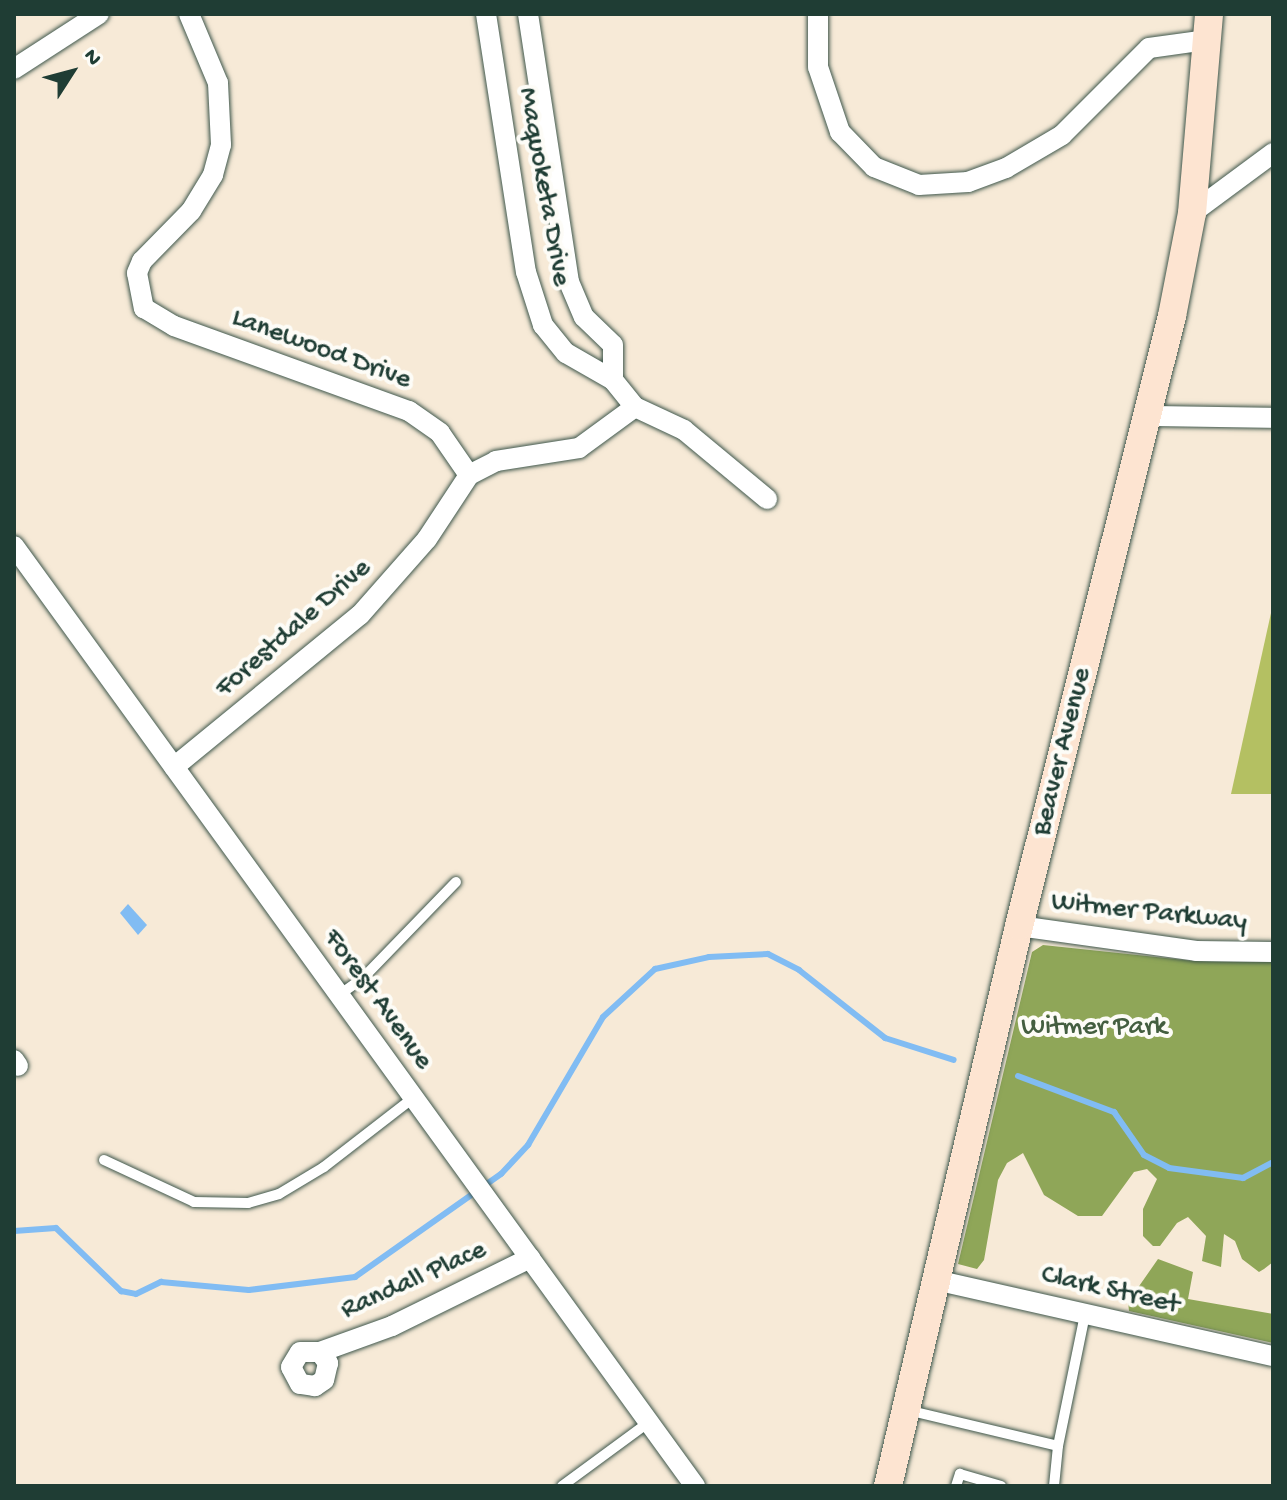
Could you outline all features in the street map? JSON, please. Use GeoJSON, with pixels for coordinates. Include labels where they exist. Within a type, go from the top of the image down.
{"type":"FeatureCollection","features":[{"type":"Feature","properties":{"kind":"main road","name":"Beaver Avenue"},"geometry":{"type":"LineString","coordinates":[[888,1486],[1019,926],[1148,416],[1192,213],[1208,27]]}},
{"type":"Feature","properties":{"kind":"street"},"geometry":{"type":"LineString","coordinates":[[14,69],[99,14]]}},
{"type":"Feature","properties":{"kind":"street","name":"Lanewood Drive"},"geometry":{"type":"LineString","coordinates":[[189,14],[218,83],[221,145],[213,175],[191,211],[150,251],[137,273],[144,308],[174,326],[409,411],[440,433],[469,475]]}},
{"type":"Feature","properties":{"kind":"street","name":"Maquoketa Drive"},"geometry":{"type":"LineString","coordinates":[[486,14],[534,303],[543,325],[566,353],[613,380],[635,407],[684,430],[767,499]]}},
{"type":"Feature","properties":{"kind":"street","name":"Maquoketa Drive"},"geometry":{"type":"LineString","coordinates":[[528,14],[569,282],[584,317],[613,345],[613,380]]}},
{"type":"Feature","properties":{"kind":"street"},"geometry":{"type":"LineString","coordinates":[[818,14],[818,67],[840,132],[874,167],[919,185],[968,182],[1006,168],[1062,135],[1149,48],[1208,27]]}},
{"type":"Feature","properties":{"kind":"street"},"geometry":{"type":"LineString","coordinates":[[1192,213],[1273,153]]}},
{"type":"Feature","properties":{"kind":"street"},"geometry":{"type":"LineString","coordinates":[[469,475],[496,461],[579,448],[635,407]]}},
{"type":"Feature","properties":{"kind":"street"},"geometry":{"type":"LineString","coordinates":[[1148,416],[1273,418]]}},
{"type":"Feature","properties":{"kind":"street","name":"Forestdale Drive"},"geometry":{"type":"LineString","coordinates":[[174,767],[360,615],[427,539],[469,475]]}},
{"type":"Feature","properties":{"kind":"street","name":"Forest Avenue"},"geometry":{"type":"LineString","coordinates":[[14,546],[695,1486]]}},
{"type":"Feature","properties":{"kind":"street","name":"Witmer Parkway"},"geometry":{"type":"LineString","coordinates":[[1019,926],[1196,951],[1273,952]]}},
{"type":"Feature","properties":{"kind":"street","name":"Randall Place"},"geometry":{"type":"LineString","coordinates":[[320,1352],[392,1326],[530,1258]]}},
{"type":"Feature","properties":{"kind":"street","name":"Clark Street"},"geometry":{"type":"LineString","coordinates":[[935,1280],[1273,1356]]}},
{"type":"Feature","properties":{"kind":"lane"},"geometry":{"type":"LineString","coordinates":[[339,995],[362,979],[456,882]]}},
{"type":"Feature","properties":{"kind":"lane"},"geometry":{"type":"LineString","coordinates":[[104,1160],[194,1202],[248,1203],[279,1194],[324,1167],[413,1098]]}},
{"type":"Feature","properties":{"kind":"lane"},"geometry":{"type":"LineString","coordinates":[[1054,1486],[1058,1446],[1085,1314]]}},
{"type":"Feature","properties":{"kind":"lane"},"geometry":{"type":"LineString","coordinates":[[906,1409],[1058,1446]]}},
{"type":"Feature","properties":{"kind":"lane"},"geometry":{"type":"LineString","coordinates":[[562,1486],[649,1422]]}},
{"type":"Feature","properties":{"kind":"lane"},"geometry":{"type":"LineString","coordinates":[[956,1486],[960,1474],[1001,1486]]}},
{"type":"Feature","properties":{"kind":"green space"},"geometry":{"type":"Polygon","coordinates":[[[1273,604],[1273,794],[1231,794],[1273,604]]]}},
{"type":"Feature","properties":{"kind":"green space","name":"Witmer Park"},"geometry":{"type":"Polygon","coordinates":[[[1043,945],[1194,961],[1273,962],[1273,1262],[1264,1269],[1259,1272],[1242,1259],[1235,1241],[1224,1234],[1221,1267],[1202,1261],[1206,1236],[1188,1217],[1177,1223],[1160,1246],[1153,1246],[1143,1236],[1143,1209],[1157,1179],[1147,1169],[1134,1172],[1102,1216],[1078,1216],[1044,1195],[1023,1153],[1007,1163],[998,1180],[984,1260],[977,1269],[958,1264],[1032,952],[1043,945]]]}},
{"type":"Feature","properties":{"kind":"green space"},"geometry":{"type":"Polygon","coordinates":[[[1158,1259],[1193,1272],[1188,1299],[1273,1314],[1273,1343],[1129,1311],[1128,1302],[1158,1259]]]}},
{"type":"Feature","properties":{"kind":"water"},"geometry":{"type":"Polygon","coordinates":[[[128,904],[147,925],[138,935],[120,913],[128,904]]]}},
{"type":"Feature","properties":{"kind":"waterway"},"geometry":{"type":"LineString","coordinates":[[14,1231],[56,1228],[121,1291],[136,1294],[161,1282],[249,1290],[355,1277],[501,1174],[528,1145],[603,1017],[655,969],[709,957],[768,954],[799,970],[885,1038],[954,1060]]}},
{"type":"Feature","properties":{"kind":"waterway"},"geometry":{"type":"LineString","coordinates":[[1018,1076],[1114,1112],[1144,1155],[1169,1168],[1243,1178],[1273,1162]]}}]}
